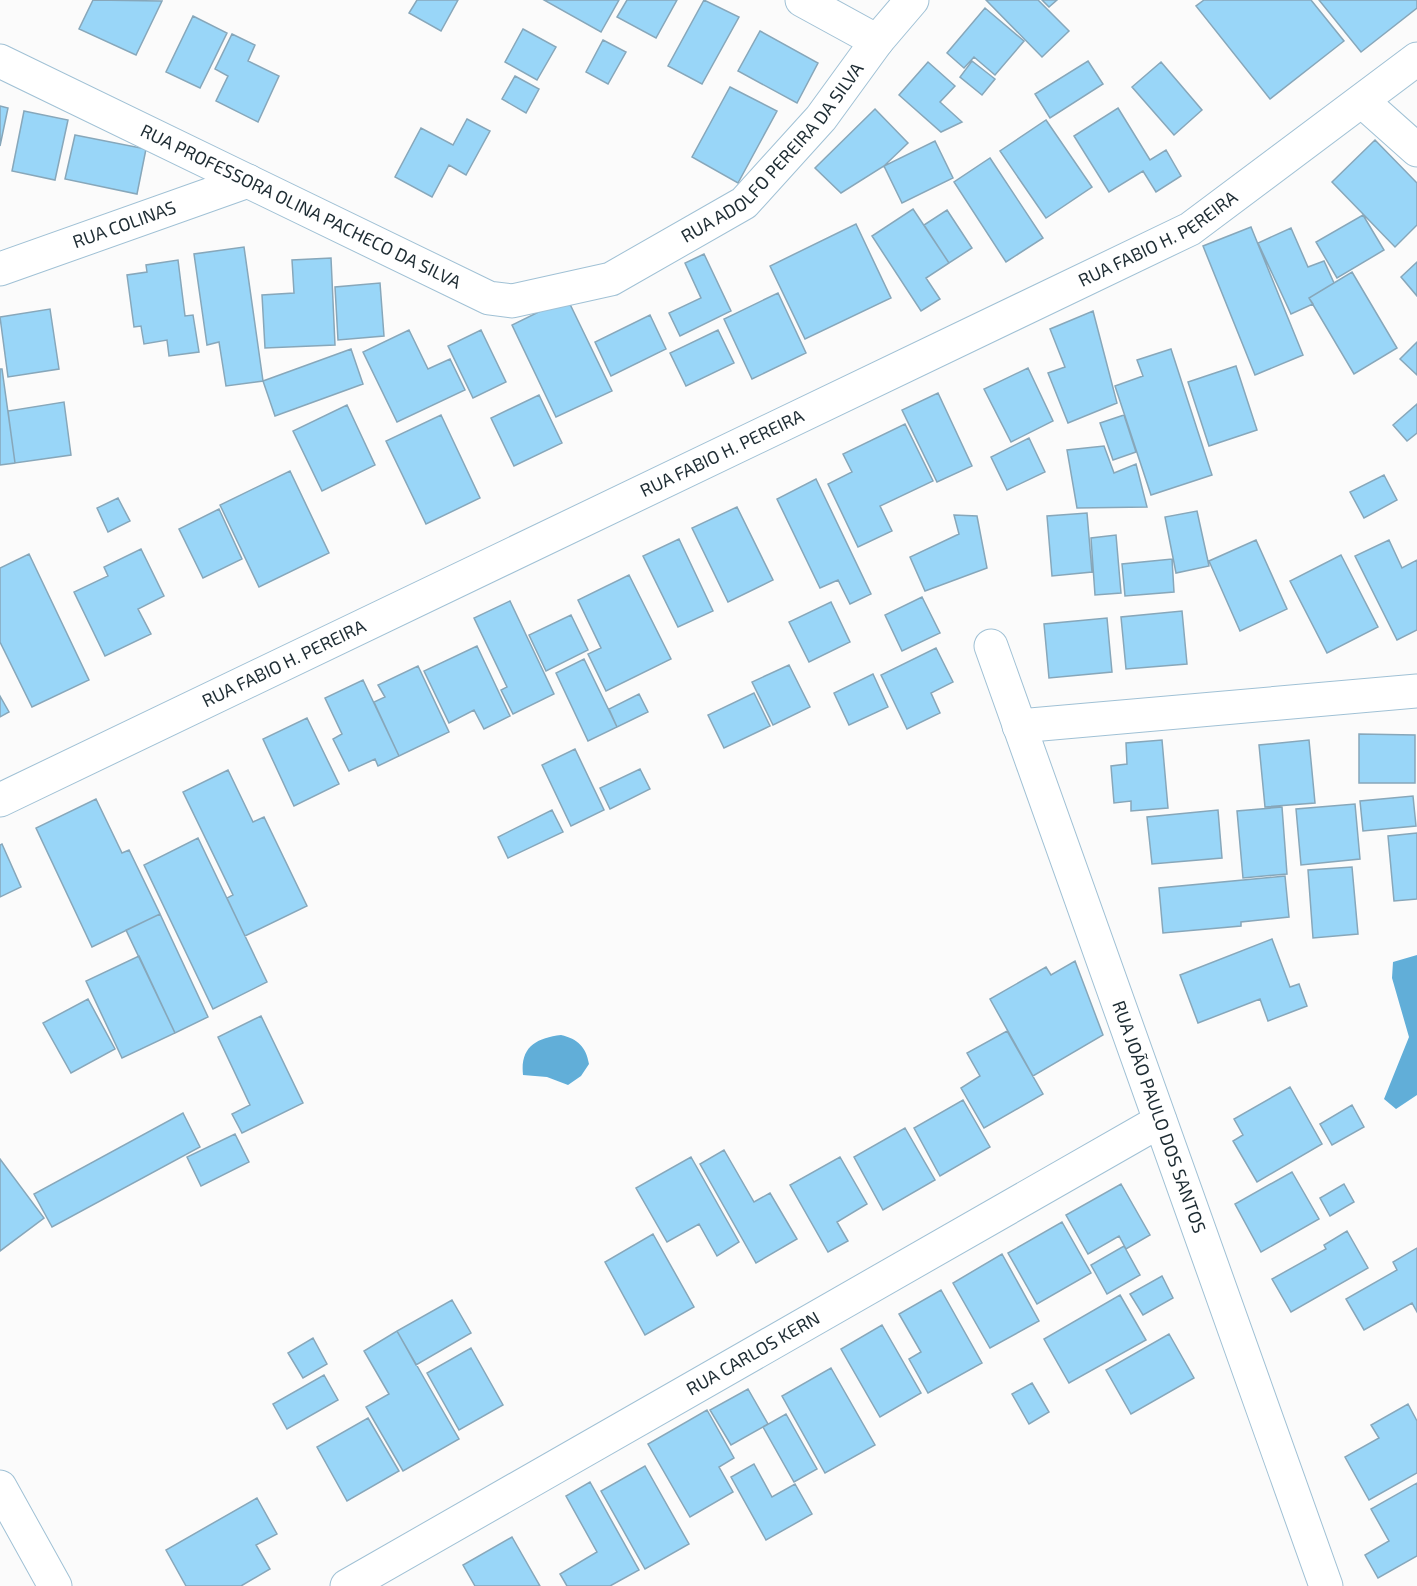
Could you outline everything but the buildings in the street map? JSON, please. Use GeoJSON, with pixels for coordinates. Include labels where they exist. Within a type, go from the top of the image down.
{"type":"FeatureCollection","features":[{"type":"Feature","properties":{"kind":"street"},"geometry":{"type":"LineString","coordinates":[[801,0],[877,41]]}},
{"type":"Feature","properties":{"kind":"street","name":"RUA ADOLFO PEREIRA DA SILVA"},"geometry":{"type":"LineString","coordinates":[[611,279],[744,202],[821,118],[877,41],[912,0]]}},
{"type":"Feature","properties":{"kind":"street","name":"RUA FABIO H. PEREIRA"},"geometry":{"type":"LineString","coordinates":[[0,800],[1190,228],[1417,59]]}},
{"type":"Feature","properties":{"kind":"street","name":"RUA PROFESSORA OLINA PACHECO DA SILVA"},"geometry":{"type":"LineString","coordinates":[[0,62],[489,298],[512,301],[611,279]]}},
{"type":"Feature","properties":{"kind":"street"},"geometry":{"type":"LineString","coordinates":[[1362,101],[1417,150]]}},
{"type":"Feature","properties":{"kind":"street","name":"RUA COLINAS"},"geometry":{"type":"LineString","coordinates":[[0,269],[248,181]]}},
{"type":"Feature","properties":{"kind":"street","name":"RUA JOÃO PAULO DOS SANTOS"},"geometry":{"type":"LineString","coordinates":[[991,646],[1326,1586]]}},
{"type":"Feature","properties":{"kind":"street"},"geometry":{"type":"LineString","coordinates":[[1019,726],[1417,691]]}},
{"type":"Feature","properties":{"kind":"street","name":"RUA CARLOS KERN"},"geometry":{"type":"LineString","coordinates":[[346,1586],[1160,1121]]}},
{"type":"Feature","properties":{"kind":"street"},"geometry":{"type":"LineString","coordinates":[[0,1487],[55,1586]]}},
{"type":"Feature","properties":{"kind":"water"},"geometry":{"type":"Polygon","coordinates":[[[1417,955],[1417,1095],[1396,1109],[1384,1099],[1409,1037],[1392,978],[1393,962],[1417,955]]]}},
{"type":"Feature","properties":{"kind":"water"},"geometry":{"type":"Polygon","coordinates":[[[561,1035],[577,1041],[586,1053],[589,1064],[581,1076],[568,1085],[547,1077],[523,1075],[524,1057],[527,1051],[537,1042],[561,1035]]]}}]}
